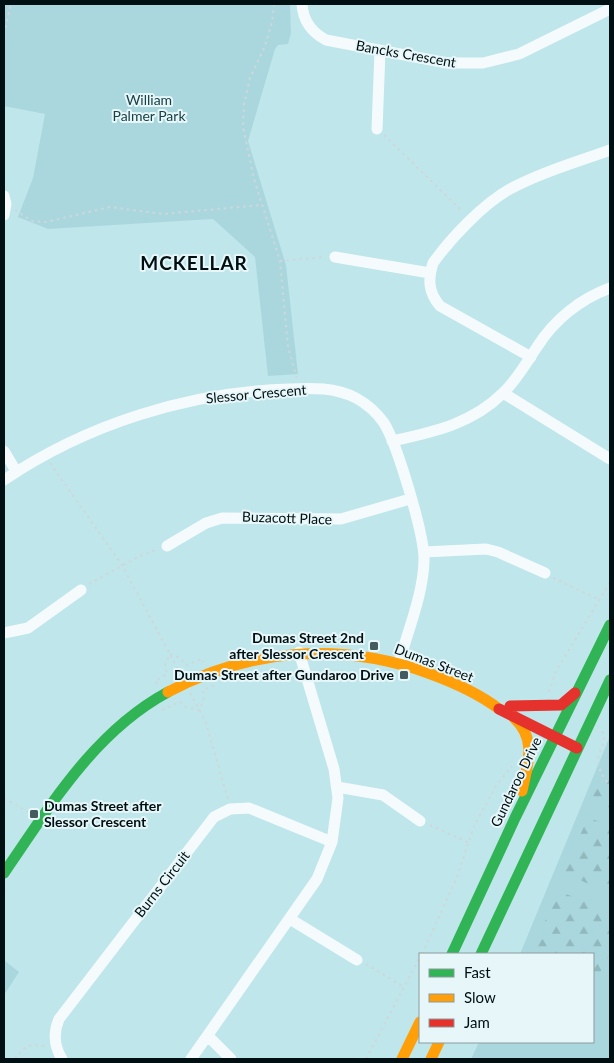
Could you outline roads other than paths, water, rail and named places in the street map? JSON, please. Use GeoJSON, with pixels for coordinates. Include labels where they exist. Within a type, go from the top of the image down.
{"type":"FeatureCollection","features":[{"type":"Feature","properties":{"kind":"main road","name":"Gundaroo Drive"},"geometry":{"type":"LineString","coordinates":[[452,953],[515,818],[610,625]]}},
{"type":"Feature","properties":{"kind":"main road","name":"Dumas Street"},"geometry":{"type":"LineString","coordinates":[[4,873],[92,752],[131,715],[162,689],[245,660],[299,652],[349,654],[398,664],[445,681],[492,703],[510,706],[557,733]]}},
{"type":"Feature","properties":{"kind":"main road"},"geometry":{"type":"LineString","coordinates":[[481,953],[610,680]]}},
{"type":"Feature","properties":{"kind":"main road"},"geometry":{"type":"LineString","coordinates":[[510,706],[560,705],[577,691]]}},
{"type":"Feature","properties":{"kind":"main road","name":"Dumas Street"},"geometry":{"type":"LineString","coordinates":[[492,703],[502,712],[514,718],[579,743]]}},
{"type":"Feature","properties":{"kind":"main road"},"geometry":{"type":"LineString","coordinates":[[514,718],[526,730],[528,742],[526,771],[515,818]]}},
{"type":"Feature","properties":{"kind":"main road"},"geometry":{"type":"LineString","coordinates":[[402,1059],[419,1024]]}},
{"type":"Feature","properties":{"kind":"main road"},"geometry":{"type":"LineString","coordinates":[[431,1059],[439,1043]]}},
{"type":"Feature","properties":{"kind":"street","name":"Bancks Crescent"},"geometry":{"type":"LineString","coordinates":[[302,4],[307,24],[320,37],[380,51],[447,63],[471,64],[495,61],[524,51],[610,9]]}},
{"type":"Feature","properties":{"kind":"street"},"geometry":{"type":"LineString","coordinates":[[377,129],[380,51]]}},
{"type":"Feature","properties":{"kind":"street"},"geometry":{"type":"LineString","coordinates":[[530,357],[444,310],[433,296],[430,274],[440,254],[472,220],[483,209],[511,189],[610,150]]}},
{"type":"Feature","properties":{"kind":"street"},"geometry":{"type":"LineString","coordinates":[[335,257],[430,274]]}},
{"type":"Feature","properties":{"kind":"street"},"geometry":{"type":"LineString","coordinates":[[392,441],[454,425],[480,412],[503,393],[544,336],[560,318],[590,297],[610,288]]}},
{"type":"Feature","properties":{"kind":"street","name":"Slessor Crescent"},"geometry":{"type":"LineString","coordinates":[[4,480],[16,471],[74,440],[165,407],[229,394],[298,389],[331,389],[358,398],[379,416],[392,441],[421,534],[424,552],[422,581],[398,664]]}},
{"type":"Feature","properties":{"kind":"street"},"geometry":{"type":"LineString","coordinates":[[503,393],[610,459]]}},
{"type":"Feature","properties":{"kind":"street"},"geometry":{"type":"LineString","coordinates":[[4,451],[16,471]]}},
{"type":"Feature","properties":{"kind":"street","name":"Buzacott Place"},"geometry":{"type":"LineString","coordinates":[[167,546],[206,523],[222,518],[341,519],[410,499]]}},
{"type":"Feature","properties":{"kind":"street"},"geometry":{"type":"LineString","coordinates":[[424,552],[486,549],[498,552],[545,573]]}},
{"type":"Feature","properties":{"kind":"street"},"geometry":{"type":"LineString","coordinates":[[4,633],[28,628],[81,590]]}},
{"type":"Feature","properties":{"kind":"street"},"geometry":{"type":"LineString","coordinates":[[191,1059],[317,879],[332,842],[337,820],[337,787],[331,760],[299,652]]}},
{"type":"Feature","properties":{"kind":"street"},"geometry":{"type":"LineString","coordinates":[[337,787],[383,795],[420,821]]}},
{"type":"Feature","properties":{"kind":"street","name":"Burns Circuit"},"geometry":{"type":"LineString","coordinates":[[62,1059],[56,1048],[55,1030],[62,1014],[210,822],[219,814],[230,809],[248,808],[332,842]]}},
{"type":"Feature","properties":{"kind":"street"},"geometry":{"type":"LineString","coordinates":[[290,918],[357,960]]}},
{"type":"Feature","properties":{"kind":"street"},"geometry":{"type":"LineString","coordinates":[[208,1036],[231,1059]]}},
{"type":"Feature","properties":{"kind":"place","name":"Dumas Street 2nd after Slessor Crescent"},"geometry":{"type":"Point","coordinates":[374,646]}},
{"type":"Feature","properties":{"kind":"place","name":"Dumas Street after Gundaroo Drive"},"geometry":{"type":"Point","coordinates":[404,675]}},
{"type":"Feature","properties":{"kind":"place","name":"Dumas Street after Slessor Crescent"},"geometry":{"type":"Point","coordinates":[34,814]}},
{"type":"Feature","properties":{"kind":"district","name":"MCKELLAR"},"geometry":{"type":"Point","coordinates":[194,263]}},
{"type":"Feature","properties":{"kind":"park label","name":"William Palmer Park"},"geometry":{"type":"Point","coordinates":[149,108]}}]}
